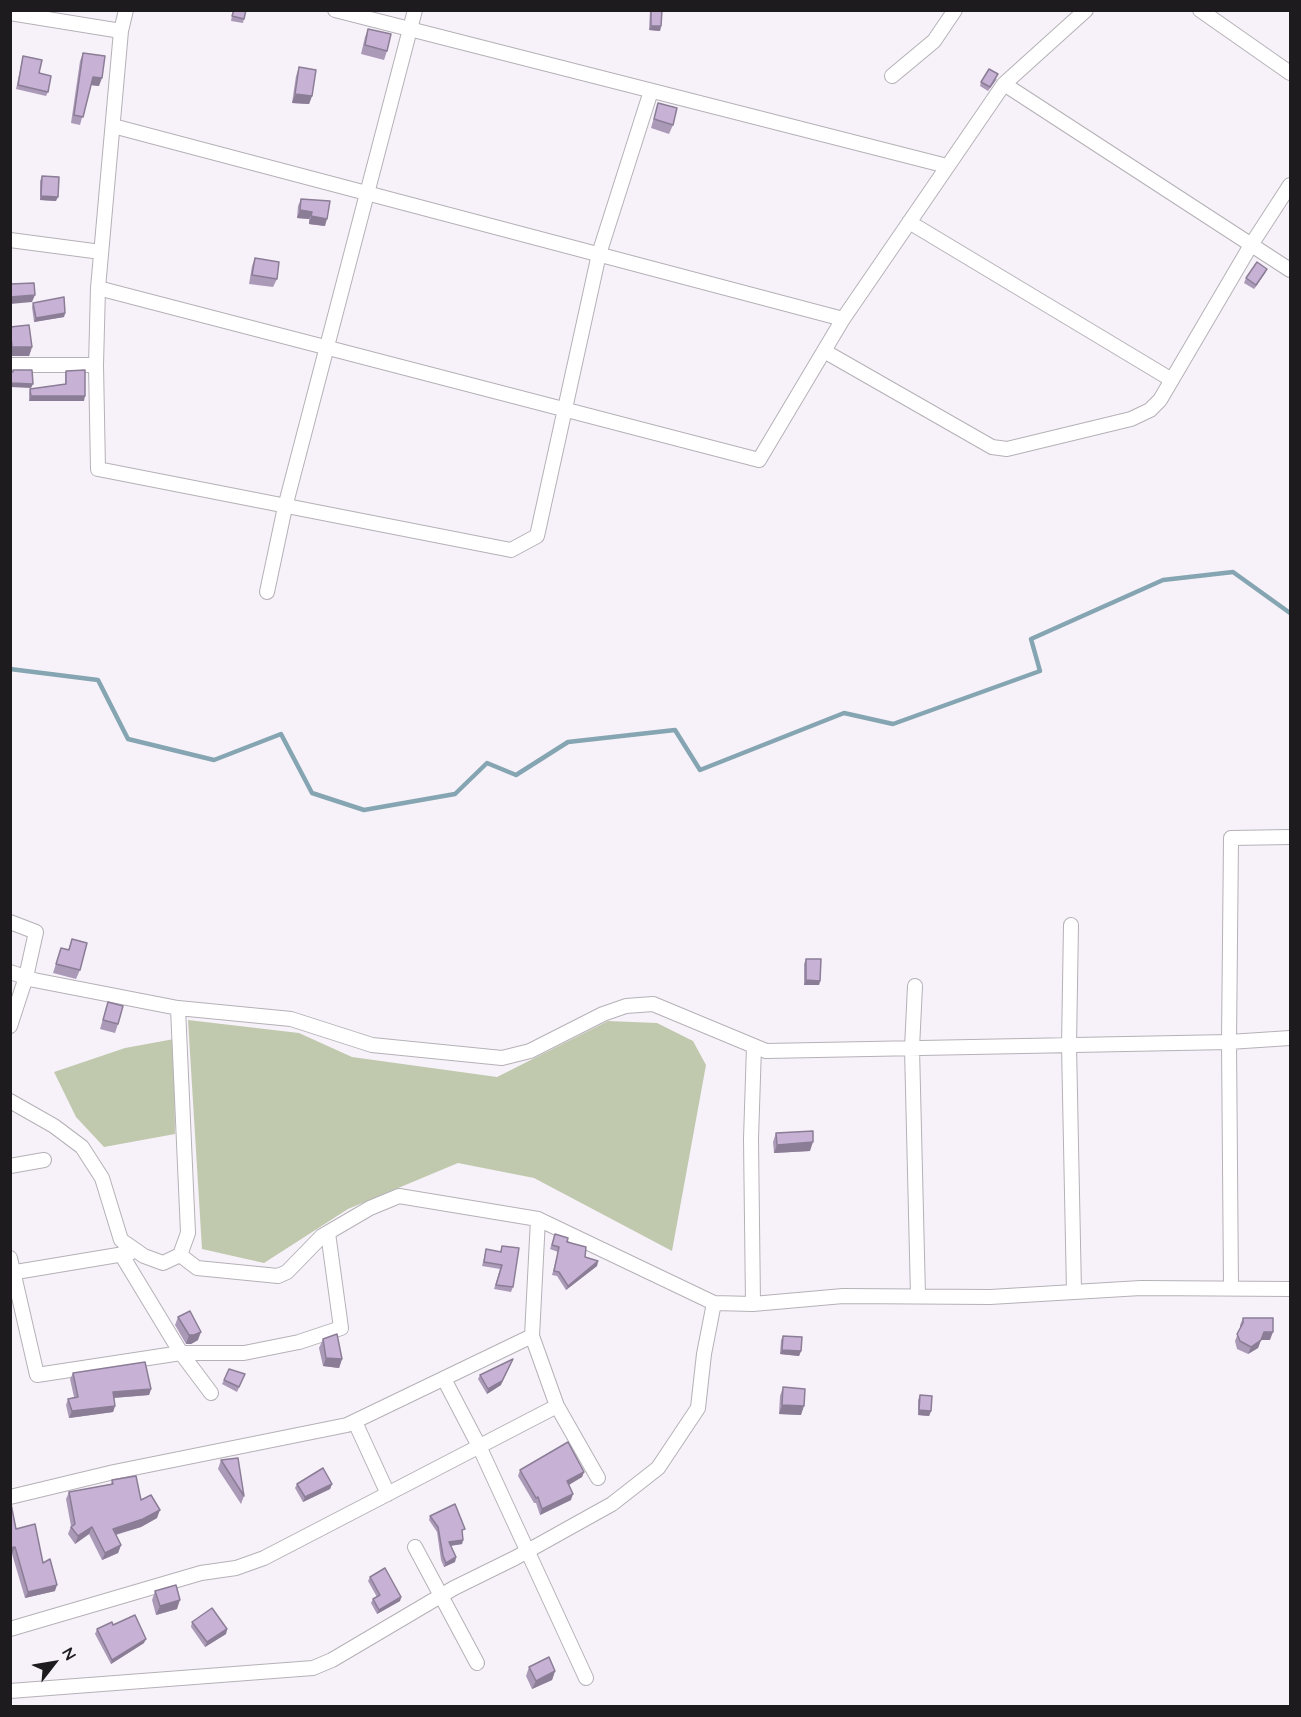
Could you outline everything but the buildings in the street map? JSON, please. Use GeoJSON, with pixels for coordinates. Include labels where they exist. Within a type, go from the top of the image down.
{"type":"FeatureCollection","features":[{"type":"Feature","properties":{"kind":"street"},"geometry":{"type":"LineString","coordinates":[[126,10],[122,31],[98,288],[96,365],[98,469],[511,550],[537,536],[599,254],[651,91]]}},
{"type":"Feature","properties":{"kind":"street"},"geometry":{"type":"LineString","coordinates":[[335,10],[947,166]]}},
{"type":"Feature","properties":{"kind":"street"},"geometry":{"type":"LineString","coordinates":[[267,592],[285,507],[415,10]]}},
{"type":"Feature","properties":{"kind":"street"},"geometry":{"type":"LineString","coordinates":[[892,76],[934,41],[955,10]]}},
{"type":"Feature","properties":{"kind":"street"},"geometry":{"type":"LineString","coordinates":[[98,288],[759,460],[843,319],[1004,84],[1086,10]]}},
{"type":"Feature","properties":{"kind":"street"},"geometry":{"type":"LineString","coordinates":[[1200,10],[1290,73]]}},
{"type":"Feature","properties":{"kind":"street"},"geometry":{"type":"LineString","coordinates":[[10,14],[122,31]]}},
{"type":"Feature","properties":{"kind":"street"},"geometry":{"type":"LineString","coordinates":[[1004,84],[1290,270]]}},
{"type":"Feature","properties":{"kind":"street"},"geometry":{"type":"LineString","coordinates":[[113,126],[843,319]]}},
{"type":"Feature","properties":{"kind":"street"},"geometry":{"type":"LineString","coordinates":[[824,351],[992,447],[1007,449],[1131,419],[1150,410],[1160,400],[1251,245],[1290,185]]}},
{"type":"Feature","properties":{"kind":"street"},"geometry":{"type":"LineString","coordinates":[[909,222],[1172,380]]}},
{"type":"Feature","properties":{"kind":"street"},"geometry":{"type":"LineString","coordinates":[[10,240],[101,252]]}},
{"type":"Feature","properties":{"kind":"street"},"geometry":{"type":"LineString","coordinates":[[10,365],[96,365]]}},
{"type":"Feature","properties":{"kind":"street"},"geometry":{"type":"LineString","coordinates":[[1231,1288],[1229,1042],[1231,838],[1290,837]]}},
{"type":"Feature","properties":{"kind":"street"},"geometry":{"type":"LineString","coordinates":[[10,922],[36,932],[26,977],[10,1026]]}},
{"type":"Feature","properties":{"kind":"street"},"geometry":{"type":"LineString","coordinates":[[1071,925],[1069,1045],[1074,1292]]}},
{"type":"Feature","properties":{"kind":"street"},"geometry":{"type":"LineString","coordinates":[[10,972],[34,980],[178,1008],[291,1019],[372,1045],[502,1058],[530,1051],[603,1014],[626,1006],[653,1004],[766,1051],[1229,1042],[1290,1038]]}},
{"type":"Feature","properties":{"kind":"street"},"geometry":{"type":"LineString","coordinates":[[915,986],[912,1048],[918,1296]]}},
{"type":"Feature","properties":{"kind":"street"},"geometry":{"type":"LineString","coordinates":[[10,1101],[54,1126],[82,1147],[102,1178],[121,1240],[144,1256],[163,1263],[180,1255],[188,1233],[178,1008]]}},
{"type":"Feature","properties":{"kind":"street"},"geometry":{"type":"LineString","coordinates":[[753,1304],[751,1139],[754,1046]]}},
{"type":"Feature","properties":{"kind":"street"},"geometry":{"type":"LineString","coordinates":[[10,1166],[44,1160]]}},
{"type":"Feature","properties":{"kind":"street"},"geometry":{"type":"LineString","coordinates":[[180,1255],[197,1268],[278,1276],[287,1272],[322,1236],[370,1208],[399,1196],[538,1219],[714,1303],[753,1304],[843,1296],[990,1297],[1141,1288],[1290,1289]]}},
{"type":"Feature","properties":{"kind":"street"},"geometry":{"type":"LineString","coordinates":[[538,1219],[532,1336],[557,1406],[598,1478]]}},
{"type":"Feature","properties":{"kind":"street"},"geometry":{"type":"LineString","coordinates":[[10,1258],[37,1375],[181,1353],[244,1353],[299,1342],[341,1328],[328,1233]]}},
{"type":"Feature","properties":{"kind":"street"},"geometry":{"type":"LineString","coordinates":[[12,1273],[138,1251]]}},
{"type":"Feature","properties":{"kind":"street"},"geometry":{"type":"LineString","coordinates":[[121,1254],[181,1353],[211,1393]]}},
{"type":"Feature","properties":{"kind":"street"},"geometry":{"type":"LineString","coordinates":[[10,1691],[312,1668],[332,1660],[440,1596],[612,1504],[658,1468],[698,1408],[704,1354],[714,1303]]}},
{"type":"Feature","properties":{"kind":"street"},"geometry":{"type":"LineString","coordinates":[[10,1497],[125,1469],[347,1425],[532,1336]]}},
{"type":"Feature","properties":{"kind":"street"},"geometry":{"type":"LineString","coordinates":[[444,1379],[479,1446],[586,1678]]}},
{"type":"Feature","properties":{"kind":"street"},"geometry":{"type":"LineString","coordinates":[[10,1629],[201,1573],[236,1568],[264,1558],[557,1406]]}},
{"type":"Feature","properties":{"kind":"street"},"geometry":{"type":"LineString","coordinates":[[355,1422],[388,1494]]}},
{"type":"Feature","properties":{"kind":"street"},"geometry":{"type":"LineString","coordinates":[[415,1547],[477,1663]]}},
{"type":"Feature","properties":{"kind":"green space"},"geometry":{"type":"Polygon","coordinates":[[[188,1020],[299,1033],[352,1057],[497,1077],[608,1021],[657,1023],[693,1041],[706,1065],[672,1251],[534,1178],[458,1163],[348,1209],[264,1263],[202,1249],[188,1020]]]}},
{"type":"Feature","properties":{"kind":"green space"},"geometry":{"type":"Polygon","coordinates":[[[174,1039],[175,1134],[104,1147],[76,1117],[54,1072],[125,1048],[174,1039]]]}},
{"type":"Feature","properties":{"kind":"waterway"},"geometry":{"type":"LineString","coordinates":[[10,669],[98,680],[128,739],[214,760],[281,734],[312,793],[364,810],[455,794],[487,763],[516,775],[568,742],[675,730],[700,770],[844,713],[893,724],[1040,671],[1031,639],[1163,580],[1233,572],[1290,613]]}}]}
